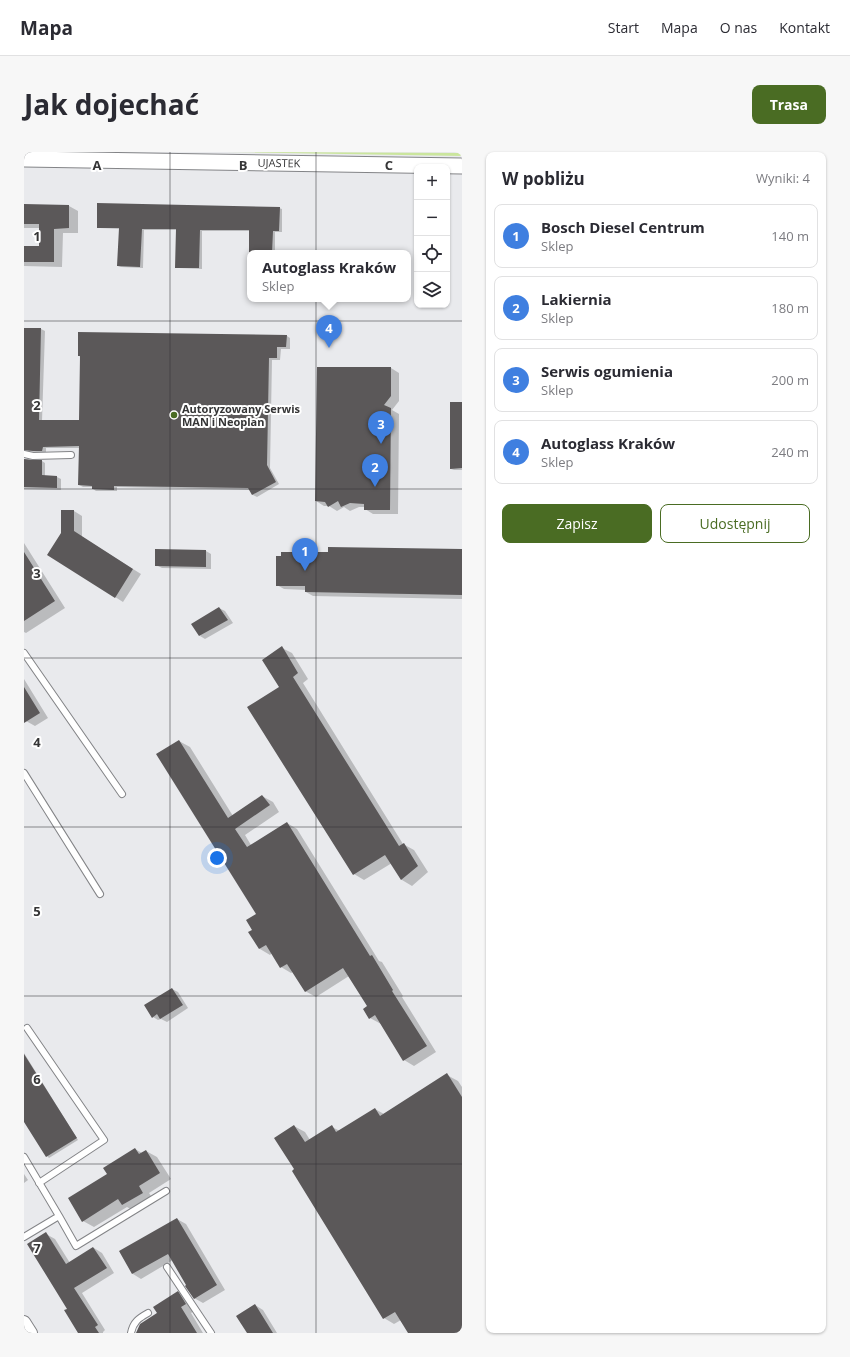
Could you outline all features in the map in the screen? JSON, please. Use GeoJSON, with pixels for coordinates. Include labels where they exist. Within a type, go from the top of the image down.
{"type":"FeatureCollection","features":[{"type":"Feature","properties":{"kind":"street","name":"UJASTEK"},"geometry":{"type":"LineString","coordinates":[[24,159],[462,166]]}},
{"type":"Feature","properties":{"kind":"street"},"geometry":{"type":"LineString","coordinates":[[24,1322],[31,1333]]}},
{"type":"Feature","properties":{"kind":"lane"},"geometry":{"type":"LineString","coordinates":[[24,454],[33,456],[71,455]]}},
{"type":"Feature","properties":{"kind":"lane"},"geometry":{"type":"LineString","coordinates":[[24,653],[122,794]]}},
{"type":"Feature","properties":{"kind":"lane"},"geometry":{"type":"LineString","coordinates":[[24,773],[100,894]]}},
{"type":"Feature","properties":{"kind":"lane"},"geometry":{"type":"LineString","coordinates":[[27,1028],[104,1140],[39,1183]]}},
{"type":"Feature","properties":{"kind":"lane"},"geometry":{"type":"LineString","coordinates":[[24,1157],[76,1246],[166,1190]]}},
{"type":"Feature","properties":{"kind":"lane"},"geometry":{"type":"LineString","coordinates":[[24,1237],[59,1216]]}},
{"type":"Feature","properties":{"kind":"lane"},"geometry":{"type":"LineString","coordinates":[[167,1267],[211,1333]]}},
{"type":"Feature","properties":{"kind":"lane"},"geometry":{"type":"LineString","coordinates":[[131,1333],[132,1327],[138,1318],[148,1313]]}},
{"type":"Feature","properties":{"kind":"green space"},"geometry":{"type":"Polygon","coordinates":[[[225,152],[462,153],[462,156],[225,152]]]}},
{"type":"Feature","properties":{"kind":"building"},"geometry":{"type":"Polygon","coordinates":[[[97,203],[280,207],[279,231],[273,231],[272,250],[249,250],[249,230],[200,230],[199,268],[175,268],[176,229],[142,229],[140,267],[117,266],[119,228],[97,228],[97,203]]]}},
{"type":"Feature","properties":{"kind":"building"},"geometry":{"type":"Polygon","coordinates":[[[24,204],[69,205],[69,228],[54,229],[54,262],[24,262],[24,246],[39,246],[39,224],[24,224],[24,204]]]}},
{"type":"Feature","properties":{"kind":"building","name":"Autoryzowany Serwis MAN i Neoplan"},"geometry":{"type":"Polygon","coordinates":[[[24,328],[41,328],[39,420],[79,420],[80,356],[78,356],[78,332],[287,335],[286,347],[277,347],[277,358],[269,358],[267,465],[276,482],[252,495],[248,488],[114,486],[114,490],[92,489],[92,486],[78,485],[79,446],[43,447],[42,451],[24,450],[24,328]]]}},
{"type":"Feature","properties":{"kind":"building"},"geometry":{"type":"Polygon","coordinates":[[[317,367],[391,367],[391,396],[384,405],[391,408],[390,510],[364,510],[364,504],[350,503],[341,507],[338,501],[328,507],[325,502],[315,501],[317,367]]]}},
{"type":"Feature","properties":{"kind":"building"},"geometry":{"type":"Polygon","coordinates":[[[450,402],[462,402],[462,468],[450,469],[450,402]]]}},
{"type":"Feature","properties":{"kind":"building"},"geometry":{"type":"Polygon","coordinates":[[[24,459],[42,460],[42,475],[57,476],[57,488],[24,487],[24,459]]]}},
{"type":"Feature","properties":{"kind":"building"},"geometry":{"type":"Polygon","coordinates":[[[61,510],[74,510],[74,531],[133,569],[115,598],[47,555],[61,533],[61,510]]]}},
{"type":"Feature","properties":{"kind":"building"},"geometry":{"type":"Polygon","coordinates":[[[328,547],[462,549],[462,595],[305,592],[305,586],[276,586],[276,556],[281,556],[281,552],[328,552],[328,547]]]}},
{"type":"Feature","properties":{"kind":"building"},"geometry":{"type":"Polygon","coordinates":[[[155,549],[206,550],[206,567],[155,566],[155,549]]]}},
{"type":"Feature","properties":{"kind":"building"},"geometry":{"type":"Polygon","coordinates":[[[24,552],[55,601],[24,621],[24,552]]]}},
{"type":"Feature","properties":{"kind":"building"},"geometry":{"type":"Polygon","coordinates":[[[219,607],[228,620],[199,636],[191,624],[219,607]]]}},
{"type":"Feature","properties":{"kind":"building"},"geometry":{"type":"Polygon","coordinates":[[[282,646],[298,673],[293,677],[399,846],[404,843],[418,866],[401,880],[385,855],[353,875],[247,707],[279,687],[262,660],[282,646]]]}},
{"type":"Feature","properties":{"kind":"building"},"geometry":{"type":"Polygon","coordinates":[[[24,687],[40,713],[24,723],[24,687]]]}},
{"type":"Feature","properties":{"kind":"building"},"geometry":{"type":"Polygon","coordinates":[[[179,740],[228,818],[262,795],[270,805],[235,829],[247,847],[287,822],[370,956],[372,955],[393,990],[392,991],[427,1046],[403,1061],[375,1015],[369,1019],[363,1009],[367,1006],[343,968],[305,992],[287,964],[280,968],[266,945],[259,949],[248,932],[252,930],[246,920],[256,914],[156,754],[179,740]]]}},
{"type":"Feature","properties":{"kind":"building"},"geometry":{"type":"Polygon","coordinates":[[[172,988],[183,1005],[160,1019],[157,1014],[152,1018],[144,1005],[172,988]]]}},
{"type":"Feature","properties":{"kind":"building"},"geometry":{"type":"Polygon","coordinates":[[[24,1054],[77,1138],[46,1157],[24,1122],[24,1054]]]}},
{"type":"Feature","properties":{"kind":"building"},"geometry":{"type":"Polygon","coordinates":[[[447,1073],[462,1097],[462,1333],[408,1333],[395,1312],[383,1319],[292,1171],[294,1169],[274,1138],[294,1125],[305,1142],[332,1125],[336,1132],[375,1108],[380,1116],[447,1073]]]}},
{"type":"Feature","properties":{"kind":"building"},"geometry":{"type":"Polygon","coordinates":[[[135,1148],[139,1154],[146,1150],[160,1173],[139,1186],[143,1193],[122,1205],[118,1199],[82,1222],[68,1198],[107,1174],[103,1168],[135,1148]]]}},
{"type":"Feature","properties":{"kind":"building"},"geometry":{"type":"Polygon","coordinates":[[[177,1218],[217,1285],[194,1299],[185,1286],[186,1285],[168,1254],[132,1274],[119,1251],[177,1218]]]}},
{"type":"Feature","properties":{"kind":"building"},"geometry":{"type":"Polygon","coordinates":[[[46,1232],[66,1264],[93,1247],[107,1268],[74,1288],[98,1325],[95,1327],[99,1333],[78,1333],[64,1310],[67,1309],[27,1244],[46,1232]]]}},
{"type":"Feature","properties":{"kind":"building"},"geometry":{"type":"Polygon","coordinates":[[[178,1291],[186,1304],[181,1307],[197,1333],[136,1333],[140,1324],[157,1313],[153,1307],[178,1291]]]}},
{"type":"Feature","properties":{"kind":"building"},"geometry":{"type":"Polygon","coordinates":[[[255,1304],[273,1333],[247,1333],[236,1316],[255,1304]]]}},
{"type":"Feature","properties":{"kind":"place","name":"Autoglass Kraków"},"geometry":{"type":"Point","coordinates":[329,348]}},
{"type":"Feature","properties":{"kind":"place","name":"Autoryzowany Serwis MAN i Neoplan"},"geometry":{"type":"Point","coordinates":[174,415]}},
{"type":"Feature","properties":{"kind":"place","name":"Serwis ogumienia"},"geometry":{"type":"Point","coordinates":[381,444]}},
{"type":"Feature","properties":{"kind":"place","name":"Lakiernia"},"geometry":{"type":"Point","coordinates":[375,487]}},
{"type":"Feature","properties":{"kind":"place","name":"Bosch Diesel Centrum"},"geometry":{"type":"Point","coordinates":[305,571]}}]}
